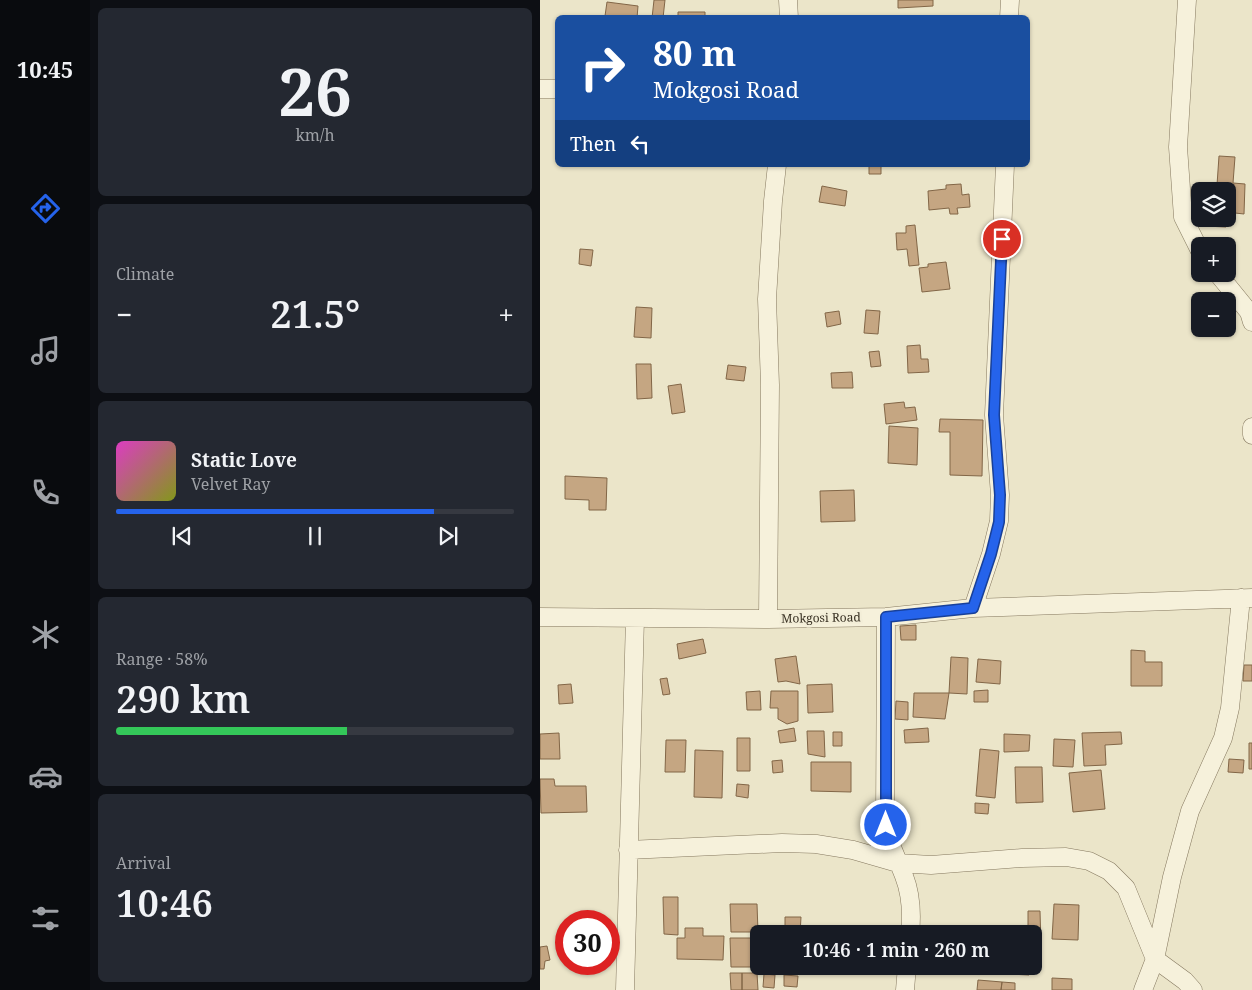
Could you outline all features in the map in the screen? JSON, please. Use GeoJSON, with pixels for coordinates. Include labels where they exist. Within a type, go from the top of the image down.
{"type":"FeatureCollection","features":[{"type":"Feature","properties":{"kind":"street"},"geometry":{"type":"LineString","coordinates":[[788,0],[789,15]]}},
{"type":"Feature","properties":{"kind":"street"},"geometry":{"type":"LineString","coordinates":[[1009,15],[1010,0]]}},
{"type":"Feature","properties":{"kind":"street"},"geometry":{"type":"LineString","coordinates":[[1187,0],[1178,147],[1183,217],[1193,237]]}},
{"type":"Feature","properties":{"kind":"street"},"geometry":{"type":"LineString","coordinates":[[540,89],[555,89]]}},
{"type":"Feature","properties":{"kind":"street"},"geometry":{"type":"LineString","coordinates":[[768,619],[770,385],[767,299],[777,167]]}},
{"type":"Feature","properties":{"kind":"street"},"geometry":{"type":"LineString","coordinates":[[973,608],[991,554],[999,522],[1000,495],[994,415],[1005,167]]}},
{"type":"Feature","properties":{"kind":"street"},"geometry":{"type":"LineString","coordinates":[[1225,282],[1249,312],[1252,322]]}},
{"type":"Feature","properties":{"kind":"street"},"geometry":{"type":"LineString","coordinates":[[1252,427],[1252,435]]}},
{"type":"Feature","properties":{"kind":"street"},"geometry":{"type":"LineString","coordinates":[[1143,990],[1154,959],[1172,877],[1190,812],[1223,738],[1230,708],[1247,598]]}},
{"type":"Feature","properties":{"kind":"street","name":"Mokgosi Road"},"geometry":{"type":"LineString","coordinates":[[540,617],[768,619],[886,617],[973,608],[1247,598]]}},
{"type":"Feature","properties":{"kind":"street"},"geometry":{"type":"LineString","coordinates":[[886,617],[886,825],[888,840],[905,877],[910,899],[910,925]]}},
{"type":"Feature","properties":{"kind":"street"},"geometry":{"type":"LineString","coordinates":[[625,990],[635,618]]}},
{"type":"Feature","properties":{"kind":"street"},"geometry":{"type":"LineString","coordinates":[[628,850],[782,843],[816,844],[853,850],[898,862],[931,865],[1022,858],[1066,857],[1089,861],[1109,871],[1126,888],[1154,959],[1185,980],[1193,990]]}},
{"type":"Feature","properties":{"kind":"street"},"geometry":{"type":"LineString","coordinates":[[905,990],[906,975]]}},
{"type":"Feature","properties":{"kind":"building"},"geometry":{"type":"Polygon","coordinates":[[[654,0],[665,0],[663,15],[652,15],[654,0]]]}},
{"type":"Feature","properties":{"kind":"building"},"geometry":{"type":"Polygon","coordinates":[[[898,0],[933,0],[933,6],[898,8],[898,0]]]}},
{"type":"Feature","properties":{"kind":"building"},"geometry":{"type":"Polygon","coordinates":[[[607,2],[638,6],[637,15],[605,15],[607,2]]]}},
{"type":"Feature","properties":{"kind":"building"},"geometry":{"type":"Polygon","coordinates":[[[678,12],[705,12],[705,15],[678,15],[678,12]]]}},
{"type":"Feature","properties":{"kind":"building"},"geometry":{"type":"Polygon","coordinates":[[[1219,156],[1235,157],[1233,182],[1217,182],[1219,156]]]}},
{"type":"Feature","properties":{"kind":"building"},"geometry":{"type":"Polygon","coordinates":[[[869,167],[881,167],[881,174],[869,174],[869,167]]]}},
{"type":"Feature","properties":{"kind":"building"},"geometry":{"type":"Polygon","coordinates":[[[1236,183],[1245,184],[1244,214],[1236,213],[1236,183]]]}},
{"type":"Feature","properties":{"kind":"building"},"geometry":{"type":"Polygon","coordinates":[[[961,184],[962,195],[969,194],[970,207],[957,208],[958,214],[950,214],[949,208],[929,210],[928,191],[946,189],[946,185],[961,184]]]}},
{"type":"Feature","properties":{"kind":"building"},"geometry":{"type":"Polygon","coordinates":[[[822,186],[847,191],[845,206],[819,202],[822,186]]]}},
{"type":"Feature","properties":{"kind":"building"},"geometry":{"type":"Polygon","coordinates":[[[915,225],[919,265],[909,266],[907,249],[897,250],[896,233],[906,233],[906,226],[915,225]]]}},
{"type":"Feature","properties":{"kind":"building"},"geometry":{"type":"Polygon","coordinates":[[[580,249],[593,250],[591,266],[579,264],[580,249]]]}},
{"type":"Feature","properties":{"kind":"building"},"geometry":{"type":"Polygon","coordinates":[[[946,262],[950,289],[922,292],[919,268],[928,267],[928,264],[946,262]]]}},
{"type":"Feature","properties":{"kind":"building"},"geometry":{"type":"Polygon","coordinates":[[[636,307],[652,308],[651,338],[634,337],[636,307]]]}},
{"type":"Feature","properties":{"kind":"building"},"geometry":{"type":"Polygon","coordinates":[[[866,310],[880,311],[878,334],[864,333],[866,310]]]}},
{"type":"Feature","properties":{"kind":"building"},"geometry":{"type":"Polygon","coordinates":[[[839,311],[841,324],[827,327],[825,313],[839,311]]]}},
{"type":"Feature","properties":{"kind":"building"},"geometry":{"type":"Polygon","coordinates":[[[920,345],[921,359],[928,359],[929,372],[908,373],[907,346],[920,345]]]}},
{"type":"Feature","properties":{"kind":"building"},"geometry":{"type":"Polygon","coordinates":[[[879,351],[881,366],[871,367],[869,352],[879,351]]]}},
{"type":"Feature","properties":{"kind":"building"},"geometry":{"type":"Polygon","coordinates":[[[636,364],[651,364],[652,398],[637,399],[636,364]]]}},
{"type":"Feature","properties":{"kind":"building"},"geometry":{"type":"Polygon","coordinates":[[[728,365],[746,367],[744,381],[726,379],[728,365]]]}},
{"type":"Feature","properties":{"kind":"building"},"geometry":{"type":"Polygon","coordinates":[[[852,372],[853,388],[832,388],[831,373],[852,372]]]}},
{"type":"Feature","properties":{"kind":"building"},"geometry":{"type":"Polygon","coordinates":[[[681,384],[685,412],[672,414],[668,386],[681,384]]]}},
{"type":"Feature","properties":{"kind":"building"},"geometry":{"type":"Polygon","coordinates":[[[904,402],[905,408],[915,407],[917,420],[886,424],[884,404],[904,402]]]}},
{"type":"Feature","properties":{"kind":"building"},"geometry":{"type":"Polygon","coordinates":[[[940,419],[983,420],[982,476],[950,475],[950,432],[939,432],[940,419]]]}},
{"type":"Feature","properties":{"kind":"building"},"geometry":{"type":"Polygon","coordinates":[[[889,426],[918,428],[917,465],[888,463],[889,426]]]}},
{"type":"Feature","properties":{"kind":"building"},"geometry":{"type":"Polygon","coordinates":[[[565,476],[607,478],[606,510],[589,510],[589,500],[565,499],[565,476]]]}},
{"type":"Feature","properties":{"kind":"building"},"geometry":{"type":"Polygon","coordinates":[[[854,490],[855,521],[821,522],[820,491],[854,490]]]}},
{"type":"Feature","properties":{"kind":"building"},"geometry":{"type":"Polygon","coordinates":[[[916,625],[916,640],[901,640],[900,626],[916,625]]]}},
{"type":"Feature","properties":{"kind":"building"},"geometry":{"type":"Polygon","coordinates":[[[703,639],[706,653],[679,659],[677,644],[703,639]]]}},
{"type":"Feature","properties":{"kind":"building"},"geometry":{"type":"Polygon","coordinates":[[[1131,650],[1145,651],[1145,662],[1162,662],[1162,686],[1131,686],[1131,650]]]}},
{"type":"Feature","properties":{"kind":"building"},"geometry":{"type":"Polygon","coordinates":[[[796,656],[800,684],[786,681],[778,682],[775,659],[796,656]]]}},
{"type":"Feature","properties":{"kind":"building"},"geometry":{"type":"Polygon","coordinates":[[[951,657],[968,658],[967,694],[949,693],[951,657]]]}},
{"type":"Feature","properties":{"kind":"building"},"geometry":{"type":"Polygon","coordinates":[[[978,659],[1001,661],[1000,684],[976,682],[978,659]]]}},
{"type":"Feature","properties":{"kind":"building"},"geometry":{"type":"Polygon","coordinates":[[[1244,665],[1252,665],[1252,681],[1243,681],[1244,665]]]}},
{"type":"Feature","properties":{"kind":"building"},"geometry":{"type":"Polygon","coordinates":[[[667,678],[670,694],[663,695],[660,679],[667,678]]]}},
{"type":"Feature","properties":{"kind":"building"},"geometry":{"type":"Polygon","coordinates":[[[571,684],[573,703],[559,704],[558,685],[571,684]]]}},
{"type":"Feature","properties":{"kind":"building"},"geometry":{"type":"Polygon","coordinates":[[[832,684],[833,712],[808,713],[807,685],[832,684]]]}},
{"type":"Feature","properties":{"kind":"building"},"geometry":{"type":"Polygon","coordinates":[[[988,690],[988,702],[974,702],[974,691],[988,690]]]}},
{"type":"Feature","properties":{"kind":"building"},"geometry":{"type":"Polygon","coordinates":[[[760,691],[761,710],[747,710],[746,692],[760,691]]]}},
{"type":"Feature","properties":{"kind":"building"},"geometry":{"type":"Polygon","coordinates":[[[771,691],[798,691],[798,721],[787,724],[778,719],[778,708],[770,708],[771,691]]]}},
{"type":"Feature","properties":{"kind":"building"},"geometry":{"type":"Polygon","coordinates":[[[914,693],[949,693],[945,719],[913,717],[914,693]]]}},
{"type":"Feature","properties":{"kind":"building"},"geometry":{"type":"Polygon","coordinates":[[[896,701],[908,702],[908,720],[895,719],[896,701]]]}},
{"type":"Feature","properties":{"kind":"building"},"geometry":{"type":"Polygon","coordinates":[[[794,728],[796,741],[780,743],[778,731],[794,728]]]}},
{"type":"Feature","properties":{"kind":"building"},"geometry":{"type":"Polygon","coordinates":[[[928,728],[929,742],[905,743],[904,730],[928,728]]]}},
{"type":"Feature","properties":{"kind":"building"},"geometry":{"type":"Polygon","coordinates":[[[807,731],[824,731],[825,757],[808,754],[807,731]]]}},
{"type":"Feature","properties":{"kind":"building"},"geometry":{"type":"Polygon","coordinates":[[[833,732],[842,732],[842,746],[833,746],[833,732]]]}},
{"type":"Feature","properties":{"kind":"building"},"geometry":{"type":"Polygon","coordinates":[[[1121,732],[1122,744],[1105,745],[1106,765],[1084,766],[1082,733],[1121,732]]]}},
{"type":"Feature","properties":{"kind":"building"},"geometry":{"type":"Polygon","coordinates":[[[559,733],[560,759],[540,759],[540,734],[559,733]]]}},
{"type":"Feature","properties":{"kind":"building"},"geometry":{"type":"Polygon","coordinates":[[[1004,734],[1030,735],[1029,751],[1004,752],[1004,734]]]}},
{"type":"Feature","properties":{"kind":"building"},"geometry":{"type":"Polygon","coordinates":[[[737,738],[750,738],[750,771],[737,771],[737,738]]]}},
{"type":"Feature","properties":{"kind":"building"},"geometry":{"type":"Polygon","coordinates":[[[1054,739],[1075,740],[1073,767],[1053,766],[1054,739]]]}},
{"type":"Feature","properties":{"kind":"building"},"geometry":{"type":"Polygon","coordinates":[[[666,740],[686,740],[685,772],[665,772],[666,740]]]}},
{"type":"Feature","properties":{"kind":"building"},"geometry":{"type":"Polygon","coordinates":[[[1249,743],[1252,743],[1252,769],[1249,769],[1249,743]]]}},
{"type":"Feature","properties":{"kind":"building"},"geometry":{"type":"Polygon","coordinates":[[[980,749],[999,751],[995,798],[976,796],[980,749]]]}},
{"type":"Feature","properties":{"kind":"building"},"geometry":{"type":"Polygon","coordinates":[[[695,750],[723,751],[722,798],[694,797],[695,750]]]}},
{"type":"Feature","properties":{"kind":"building"},"geometry":{"type":"Polygon","coordinates":[[[1229,759],[1244,760],[1243,773],[1228,772],[1229,759]]]}},
{"type":"Feature","properties":{"kind":"building"},"geometry":{"type":"Polygon","coordinates":[[[782,760],[783,772],[773,773],[772,761],[782,760]]]}},
{"type":"Feature","properties":{"kind":"building"},"geometry":{"type":"Polygon","coordinates":[[[811,762],[851,762],[851,792],[811,791],[811,762]]]}},
{"type":"Feature","properties":{"kind":"building"},"geometry":{"type":"Polygon","coordinates":[[[1015,767],[1042,767],[1043,802],[1016,803],[1015,767]]]}},
{"type":"Feature","properties":{"kind":"building"},"geometry":{"type":"Polygon","coordinates":[[[1101,770],[1105,809],[1073,812],[1069,773],[1101,770]]]}},
{"type":"Feature","properties":{"kind":"building"},"geometry":{"type":"Polygon","coordinates":[[[540,779],[554,779],[555,786],[586,786],[587,812],[541,813],[540,779]]]}},
{"type":"Feature","properties":{"kind":"building"},"geometry":{"type":"Polygon","coordinates":[[[737,784],[749,785],[748,798],[736,796],[737,784]]]}},
{"type":"Feature","properties":{"kind":"building"},"geometry":{"type":"Polygon","coordinates":[[[975,803],[989,804],[988,814],[975,813],[975,803]]]}},
{"type":"Feature","properties":{"kind":"building"},"geometry":{"type":"Polygon","coordinates":[[[663,897],[678,897],[678,935],[664,934],[663,897]]]}},
{"type":"Feature","properties":{"kind":"building"},"geometry":{"type":"Polygon","coordinates":[[[730,904],[757,904],[758,925],[750,925],[750,932],[731,932],[730,904]]]}},
{"type":"Feature","properties":{"kind":"building"},"geometry":{"type":"Polygon","coordinates":[[[1054,904],[1079,905],[1078,940],[1052,939],[1054,904]]]}},
{"type":"Feature","properties":{"kind":"building"},"geometry":{"type":"Polygon","coordinates":[[[1028,911],[1040,911],[1040,925],[1028,925],[1028,911]]]}},
{"type":"Feature","properties":{"kind":"building"},"geometry":{"type":"Polygon","coordinates":[[[785,917],[801,917],[801,925],[785,925],[785,917]]]}},
{"type":"Feature","properties":{"kind":"building"},"geometry":{"type":"Polygon","coordinates":[[[685,928],[703,928],[703,936],[724,936],[723,960],[677,959],[677,938],[685,938],[685,928]]]}},
{"type":"Feature","properties":{"kind":"building"},"geometry":{"type":"Polygon","coordinates":[[[730,938],[750,938],[750,967],[731,967],[730,938]]]}},
{"type":"Feature","properties":{"kind":"building"},"geometry":{"type":"Polygon","coordinates":[[[547,946],[550,960],[545,961],[544,969],[540,969],[540,947],[547,946]]]}},
{"type":"Feature","properties":{"kind":"building"},"geometry":{"type":"Polygon","coordinates":[[[730,973],[742,973],[742,990],[731,990],[730,973]]]}},
{"type":"Feature","properties":{"kind":"building"},"geometry":{"type":"Polygon","coordinates":[[[742,973],[757,975],[758,990],[742,990],[742,973]]]}},
{"type":"Feature","properties":{"kind":"building"},"geometry":{"type":"Polygon","coordinates":[[[764,975],[775,975],[774,988],[763,987],[764,975]]]}},
{"type":"Feature","properties":{"kind":"building"},"geometry":{"type":"Polygon","coordinates":[[[784,975],[798,976],[797,987],[784,986],[784,975]]]}},
{"type":"Feature","properties":{"kind":"building"},"geometry":{"type":"Polygon","coordinates":[[[1052,978],[1072,979],[1072,990],[1052,990],[1052,978]]]}},
{"type":"Feature","properties":{"kind":"building"},"geometry":{"type":"Polygon","coordinates":[[[978,980],[1002,982],[1001,990],[977,990],[978,980]]]}},
{"type":"Feature","properties":{"kind":"building"},"geometry":{"type":"Polygon","coordinates":[[[1002,982],[1015,983],[1015,990],[1001,990],[1002,982]]]}},
{"type":"Feature","properties":{"kind":"route"},"geometry":{"type":"LineString","coordinates":[[886,825],[886,617],[973,608],[991,554],[999,522],[1000,495],[994,415],[1002,239]]}}]}
